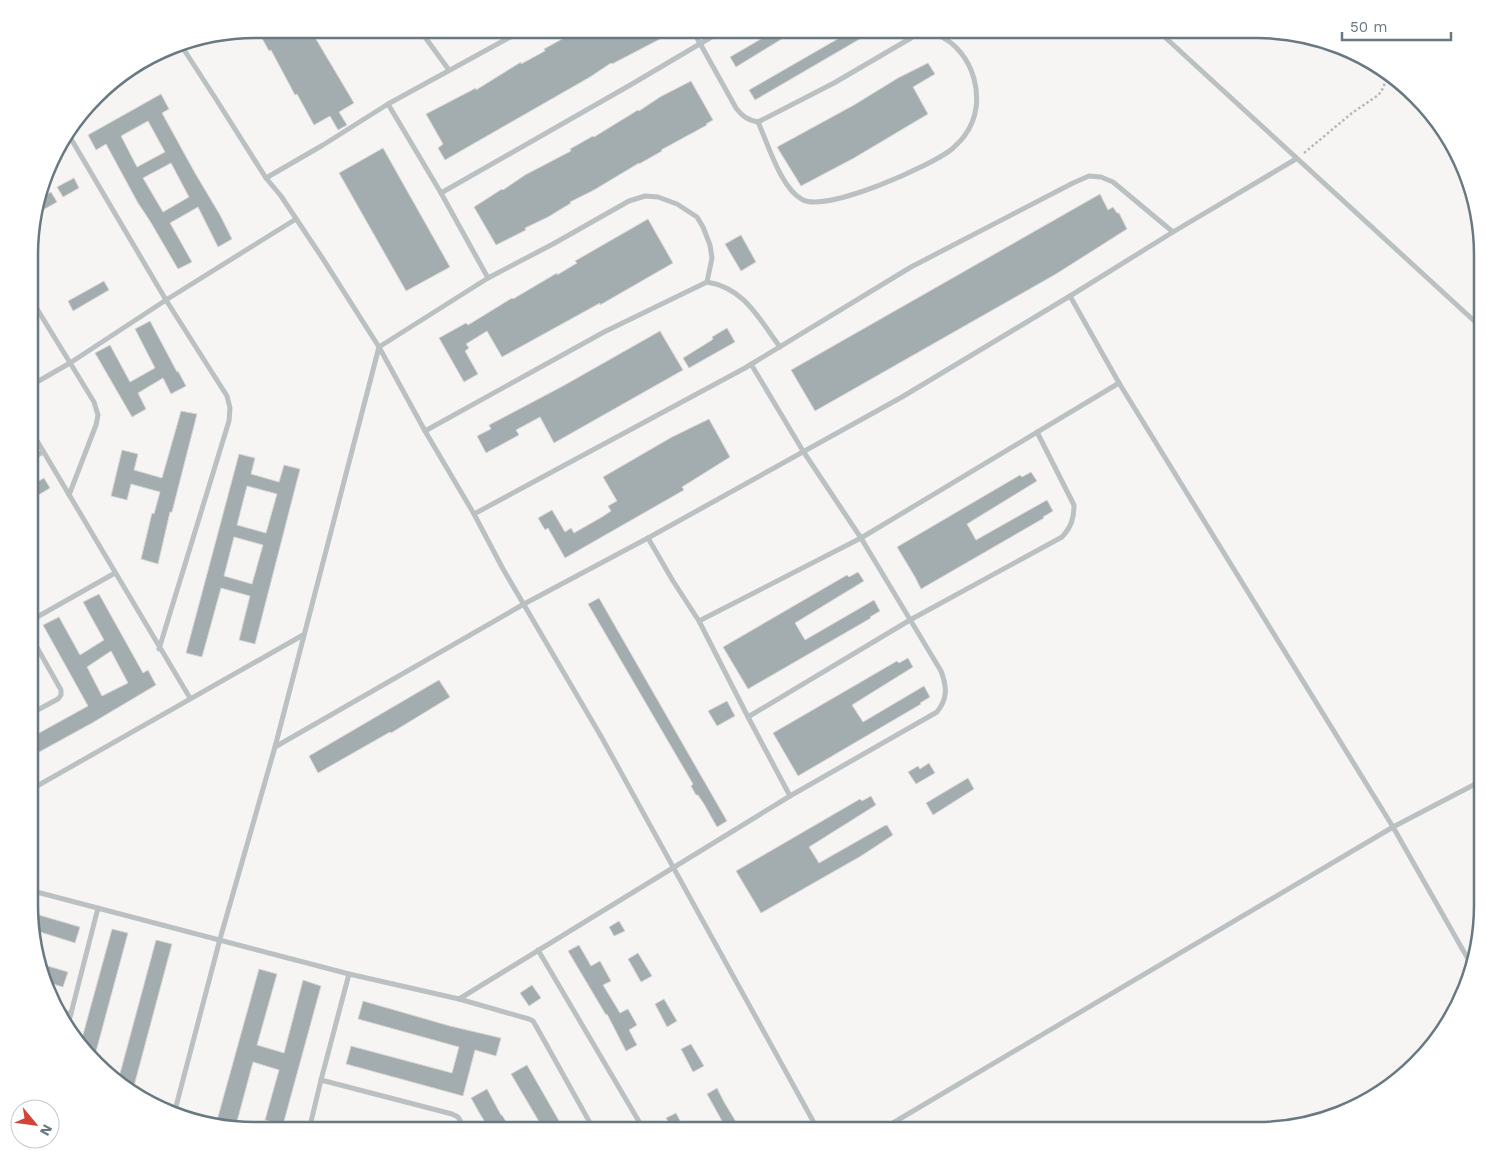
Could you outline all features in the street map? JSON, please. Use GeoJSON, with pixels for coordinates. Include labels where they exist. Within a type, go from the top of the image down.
{"type":"FeatureCollection","features":[{"type":"Feature","properties":{"kind":"street"},"geometry":{"type":"LineString","coordinates":[[426,38],[449,70]]}},
{"type":"Feature","properties":{"kind":"street"},"geometry":{"type":"LineString","coordinates":[[266,178],[388,104],[508,38]]}},
{"type":"Feature","properties":{"kind":"street"},"geometry":{"type":"LineString","coordinates":[[697,38],[740,112],[750,121],[758,122],[834,82],[907,38]]}},
{"type":"Feature","properties":{"kind":"street"},"geometry":{"type":"LineString","coordinates":[[441,193],[709,38]]}},
{"type":"Feature","properties":{"kind":"street"},"geometry":{"type":"LineString","coordinates":[[758,122],[773,159],[792,192],[808,202],[849,195],[877,187],[914,170],[952,149],[966,134],[976,109],[972,70],[965,57],[943,38]]}},
{"type":"Feature","properties":{"kind":"street"},"geometry":{"type":"LineString","coordinates":[[1166,38],[1474,321]]}},
{"type":"Feature","properties":{"kind":"street"},"geometry":{"type":"LineString","coordinates":[[184,49],[266,178],[296,219],[379,347],[425,431],[602,738],[814,1122]]}},
{"type":"Feature","properties":{"kind":"street"},"geometry":{"type":"LineString","coordinates":[[388,104],[441,193],[488,278]]}},
{"type":"Feature","properties":{"kind":"street"},"geometry":{"type":"LineString","coordinates":[[71,139],[166,300],[227,396],[230,408],[229,421],[159,648]]}},
{"type":"Feature","properties":{"kind":"street"},"geometry":{"type":"LineString","coordinates":[[276,747],[524,604],[648,538],[902,397],[1172,232],[1296,159]]}},
{"type":"Feature","properties":{"kind":"street"},"geometry":{"type":"LineString","coordinates":[[474,514],[751,364],[911,267],[1089,176],[1101,176],[1113,182],[1172,232]]}},
{"type":"Feature","properties":{"kind":"street"},"geometry":{"type":"LineString","coordinates":[[176,1107],[220,939],[276,747],[303,635],[379,347],[488,278],[629,201],[645,196],[658,197],[677,204],[697,217],[704,227],[712,258],[707,282]]}},
{"type":"Feature","properties":{"kind":"street"},"geometry":{"type":"LineString","coordinates":[[38,381],[296,219]]}},
{"type":"Feature","properties":{"kind":"street"},"geometry":{"type":"LineString","coordinates":[[425,431],[604,332],[707,282],[719,284],[738,293],[780,347]]}},
{"type":"Feature","properties":{"kind":"street"},"geometry":{"type":"LineString","coordinates":[[1070,296],[1119,383],[1393,827],[1468,958]]}},
{"type":"Feature","properties":{"kind":"street"},"geometry":{"type":"LineString","coordinates":[[38,310],[94,402],[98,415],[69,495]]}},
{"type":"Feature","properties":{"kind":"street"},"geometry":{"type":"LineString","coordinates":[[459,999],[790,796],[937,712],[944,703],[946,693],[941,671],[861,538],[803,451],[751,364]]}},
{"type":"Feature","properties":{"kind":"street"},"geometry":{"type":"LineString","coordinates":[[699,621],[861,538],[1119,383]]}},
{"type":"Feature","properties":{"kind":"street"},"geometry":{"type":"LineString","coordinates":[[748,717],[910,620],[1062,537],[1069,529],[1074,517],[1074,506],[1037,432]]}},
{"type":"Feature","properties":{"kind":"street"},"geometry":{"type":"LineString","coordinates":[[38,443],[190,698]]}},
{"type":"Feature","properties":{"kind":"street"},"geometry":{"type":"LineString","coordinates":[[38,455],[43,452]]}},
{"type":"Feature","properties":{"kind":"street"},"geometry":{"type":"LineString","coordinates":[[648,538],[673,582],[699,621],[790,796]]}},
{"type":"Feature","properties":{"kind":"street"},"geometry":{"type":"LineString","coordinates":[[38,616],[115,573]]}},
{"type":"Feature","properties":{"kind":"street"},"geometry":{"type":"LineString","coordinates":[[38,785],[303,635]]}},
{"type":"Feature","properties":{"kind":"street"},"geometry":{"type":"LineString","coordinates":[[38,649],[61,690],[61,695],[58,699],[38,710]]}},
{"type":"Feature","properties":{"kind":"street"},"geometry":{"type":"LineString","coordinates":[[895,1122],[1393,827],[1474,785]]}},
{"type":"Feature","properties":{"kind":"street"},"geometry":{"type":"LineString","coordinates":[[38,892],[349,974],[459,999],[533,1021],[590,1122]]}},
{"type":"Feature","properties":{"kind":"street"},"geometry":{"type":"LineString","coordinates":[[70,1018],[98,908]]}},
{"type":"Feature","properties":{"kind":"street"},"geometry":{"type":"LineString","coordinates":[[538,950],[639,1122]]}},
{"type":"Feature","properties":{"kind":"street"},"geometry":{"type":"LineString","coordinates":[[311,1122],[349,974]]}},
{"type":"Feature","properties":{"kind":"street"},"geometry":{"type":"LineString","coordinates":[[67,1013],[71,1014]]}},
{"type":"Feature","properties":{"kind":"street"},"geometry":{"type":"LineString","coordinates":[[321,1080],[452,1114],[458,1117],[461,1122]]}},
{"type":"Feature","properties":{"kind":"path"},"geometry":{"type":"LineString","coordinates":[[1296,159],[1352,113],[1377,96],[1386,80]]}},
{"type":"Feature","properties":{"kind":"building"},"geometry":{"type":"Polygon","coordinates":[[[262,38],[315,38],[354,103],[339,112],[347,125],[338,130],[330,116],[314,125],[297,94],[295,95],[271,50],[269,51],[262,38]]]}},
{"type":"Feature","properties":{"kind":"building"},"geometry":{"type":"Polygon","coordinates":[[[564,38],[660,39],[611,63],[445,160],[438,148],[443,144],[426,114],[476,88],[476,90],[521,62],[521,64],[545,51],[544,49],[564,38]]]}},
{"type":"Feature","properties":{"kind":"building"},"geometry":{"type":"Polygon","coordinates":[[[763,38],[783,38],[736,67],[730,57],[763,38]]]}},
{"type":"Feature","properties":{"kind":"building"},"geometry":{"type":"Polygon","coordinates":[[[839,38],[862,38],[755,100],[749,90],[839,38]]]}},
{"type":"Feature","properties":{"kind":"building"},"geometry":{"type":"Polygon","coordinates":[[[928,63],[935,74],[913,87],[928,114],[854,158],[801,186],[777,147],[928,63]]]}},
{"type":"Feature","properties":{"kind":"building"},"geometry":{"type":"Polygon","coordinates":[[[691,81],[713,120],[594,190],[570,202],[548,217],[525,228],[526,230],[496,245],[474,207],[525,175],[571,151],[570,149],[691,81]]]}},
{"type":"Feature","properties":{"kind":"building"},"geometry":{"type":"Polygon","coordinates":[[[161,94],[169,109],[162,113],[232,239],[218,247],[198,207],[170,223],[192,262],[178,269],[138,203],[106,144],[96,150],[88,135],[161,94]],[[148,121],[121,136],[137,167],[165,152],[148,121]],[[171,163],[143,178],[163,212],[189,197],[171,163]]]}},
{"type":"Feature","properties":{"kind":"building"},"geometry":{"type":"Polygon","coordinates":[[[383,148],[450,267],[406,291],[339,173],[383,148]]]}},
{"type":"Feature","properties":{"kind":"building"},"geometry":{"type":"Polygon","coordinates":[[[74,178],[79,188],[63,197],[57,187],[74,178]]]}},
{"type":"Feature","properties":{"kind":"building"},"geometry":{"type":"Polygon","coordinates":[[[51,192],[57,202],[42,210],[45,198],[46,195],[51,192]]]}},
{"type":"Feature","properties":{"kind":"building"},"geometry":{"type":"Polygon","coordinates":[[[1100,194],[1108,210],[1113,207],[1119,213],[1127,229],[1056,274],[815,411],[791,370],[1100,194]]]}},
{"type":"Feature","properties":{"kind":"building"},"geometry":{"type":"Polygon","coordinates":[[[648,219],[673,263],[600,305],[600,303],[502,357],[487,331],[466,344],[469,348],[465,351],[478,374],[464,382],[439,338],[466,323],[468,325],[557,273],[557,275],[577,263],[575,261],[648,219]]]}},
{"type":"Feature","properties":{"kind":"building"},"geometry":{"type":"Polygon","coordinates":[[[741,235],[756,262],[741,271],[725,244],[741,235]]]}},
{"type":"Feature","properties":{"kind":"building"},"geometry":{"type":"Polygon","coordinates":[[[104,281],[109,290],[73,311],[68,301],[104,281]]]}},
{"type":"Feature","properties":{"kind":"building"},"geometry":{"type":"Polygon","coordinates":[[[150,321],[186,386],[171,394],[163,378],[138,393],[146,409],[132,417],[95,353],[110,345],[130,382],[155,368],[135,329],[150,321]]]}},
{"type":"Feature","properties":{"kind":"building"},"geometry":{"type":"Polygon","coordinates":[[[727,328],[735,342],[689,368],[683,358],[727,328]]]}},
{"type":"Feature","properties":{"kind":"building"},"geometry":{"type":"Polygon","coordinates":[[[660,331],[683,370],[554,443],[540,417],[516,430],[519,435],[486,453],[477,436],[491,429],[489,425],[660,331]]]}},
{"type":"Feature","properties":{"kind":"building"},"geometry":{"type":"Polygon","coordinates":[[[181,411],[197,414],[158,564],[141,559],[152,513],[154,514],[160,492],[131,484],[127,500],[111,496],[122,450],[138,454],[134,470],[162,478],[181,411]]]}},
{"type":"Feature","properties":{"kind":"building"},"geometry":{"type":"Polygon","coordinates":[[[709,419],[730,457],[682,487],[684,490],[565,558],[548,528],[545,530],[538,518],[552,510],[565,532],[571,528],[574,533],[602,517],[611,511],[608,506],[617,501],[603,477],[672,437],[709,419]]]}},
{"type":"Feature","properties":{"kind":"building"},"geometry":{"type":"Polygon","coordinates":[[[239,454],[255,458],[251,474],[279,482],[284,465],[300,469],[255,644],[239,640],[250,596],[221,588],[202,657],[186,653],[239,454]],[[247,486],[237,525],[266,533],[277,494],[247,486]],[[234,537],[224,576],[252,584],[263,545],[234,537]]]}},
{"type":"Feature","properties":{"kind":"building"},"geometry":{"type":"Polygon","coordinates":[[[1031,472],[1037,481],[967,524],[976,540],[1047,500],[1053,511],[921,589],[897,547],[1020,475],[1022,477],[1031,472]]]}},
{"type":"Feature","properties":{"kind":"building"},"geometry":{"type":"Polygon","coordinates":[[[44,478],[50,488],[38,495],[38,481],[44,478]]]}},
{"type":"Feature","properties":{"kind":"building"},"geometry":{"type":"Polygon","coordinates":[[[858,572],[864,581],[795,623],[805,640],[874,600],[880,611],[748,689],[723,647],[847,575],[849,577],[858,572]]]}},
{"type":"Feature","properties":{"kind":"building"},"geometry":{"type":"Polygon","coordinates":[[[99,594],[143,673],[148,670],[156,685],[38,753],[38,734],[88,706],[43,625],[59,617],[80,655],[104,640],[83,602],[99,594]],[[111,651],[87,667],[102,696],[128,683],[111,651]]]}},
{"type":"Feature","properties":{"kind":"building"},"geometry":{"type":"Polygon","coordinates":[[[599,598],[727,821],[717,827],[704,804],[696,795],[691,786],[693,784],[588,604],[599,598]]]}},
{"type":"Feature","properties":{"kind":"building"},"geometry":{"type":"Polygon","coordinates":[[[908,658],[913,667],[852,705],[863,722],[924,686],[930,697],[798,776],[773,733],[897,661],[899,663],[908,658]]]}},
{"type":"Feature","properties":{"kind":"building"},"geometry":{"type":"Polygon","coordinates":[[[439,680],[450,697],[391,733],[318,773],[309,756],[439,680]]]}},
{"type":"Feature","properties":{"kind":"building"},"geometry":{"type":"Polygon","coordinates":[[[727,701],[735,716],[717,726],[708,711],[727,701]]]}},
{"type":"Feature","properties":{"kind":"building"},"geometry":{"type":"Polygon","coordinates":[[[929,763],[935,773],[916,784],[908,772],[918,766],[920,769],[929,763]]]}},
{"type":"Feature","properties":{"kind":"building"},"geometry":{"type":"Polygon","coordinates":[[[968,778],[974,789],[933,815],[926,803],[968,778]]]}},
{"type":"Feature","properties":{"kind":"building"},"geometry":{"type":"Polygon","coordinates":[[[871,796],[876,805],[809,847],[819,863],[884,826],[887,825],[893,835],[861,856],[761,913],[736,871],[860,799],[862,801],[871,796]]]}},
{"type":"Feature","properties":{"kind":"building"},"geometry":{"type":"Polygon","coordinates":[[[39,915],[80,927],[75,943],[39,932],[39,915]]]}},
{"type":"Feature","properties":{"kind":"building"},"geometry":{"type":"Polygon","coordinates":[[[619,921],[625,931],[614,936],[609,927],[619,921]]]}},
{"type":"Feature","properties":{"kind":"building"},"geometry":{"type":"Polygon","coordinates":[[[112,929],[128,933],[96,1053],[82,1037],[112,929]]]}},
{"type":"Feature","properties":{"kind":"building"},"geometry":{"type":"Polygon","coordinates":[[[156,940],[172,944],[134,1085],[120,1075],[156,940]]]}},
{"type":"Feature","properties":{"kind":"building"},"geometry":{"type":"Polygon","coordinates":[[[579,945],[591,966],[600,961],[611,981],[603,985],[620,1013],[628,1009],[637,1025],[629,1030],[637,1045],[626,1051],[607,1014],[568,951],[579,945]]]}},
{"type":"Feature","properties":{"kind":"building"},"geometry":{"type":"Polygon","coordinates":[[[638,953],[652,976],[641,982],[628,959],[638,953]]]}},
{"type":"Feature","properties":{"kind":"building"},"geometry":{"type":"Polygon","coordinates":[[[46,966],[68,972],[63,987],[53,984],[46,966]]]}},
{"type":"Feature","properties":{"kind":"building"},"geometry":{"type":"Polygon","coordinates":[[[259,969],[277,974],[257,1045],[284,1053],[303,980],[321,986],[284,1122],[265,1120],[279,1070],[253,1062],[237,1121],[218,1118],[259,969]]]}},
{"type":"Feature","properties":{"kind":"building"},"geometry":{"type":"Polygon","coordinates":[[[532,985],[541,998],[529,1006],[520,993],[532,985]]]}},
{"type":"Feature","properties":{"kind":"building"},"geometry":{"type":"Polygon","coordinates":[[[664,999],[677,1021],[667,1027],[655,1004],[664,999]]]}},
{"type":"Feature","properties":{"kind":"building"},"geometry":{"type":"Polygon","coordinates":[[[363,1001],[450,1026],[501,1038],[496,1056],[475,1050],[463,1096],[346,1064],[351,1046],[452,1073],[459,1047],[358,1019],[363,1001]]]}},
{"type":"Feature","properties":{"kind":"building"},"geometry":{"type":"Polygon","coordinates":[[[691,1044],[704,1066],[693,1072],[681,1049],[691,1044]]]}},
{"type":"Feature","properties":{"kind":"building"},"geometry":{"type":"Polygon","coordinates":[[[527,1065],[560,1122],[539,1122],[511,1074],[527,1065]]]}},
{"type":"Feature","properties":{"kind":"building"},"geometry":{"type":"Polygon","coordinates":[[[717,1088],[736,1122],[723,1122],[707,1094],[717,1088]]]}},
{"type":"Feature","properties":{"kind":"building"},"geometry":{"type":"Polygon","coordinates":[[[487,1089],[506,1122],[485,1122],[471,1098],[487,1089]]]}},
{"type":"Feature","properties":{"kind":"building"},"geometry":{"type":"Polygon","coordinates":[[[676,1113],[681,1122],[668,1122],[666,1118],[676,1113]]]}}]}
